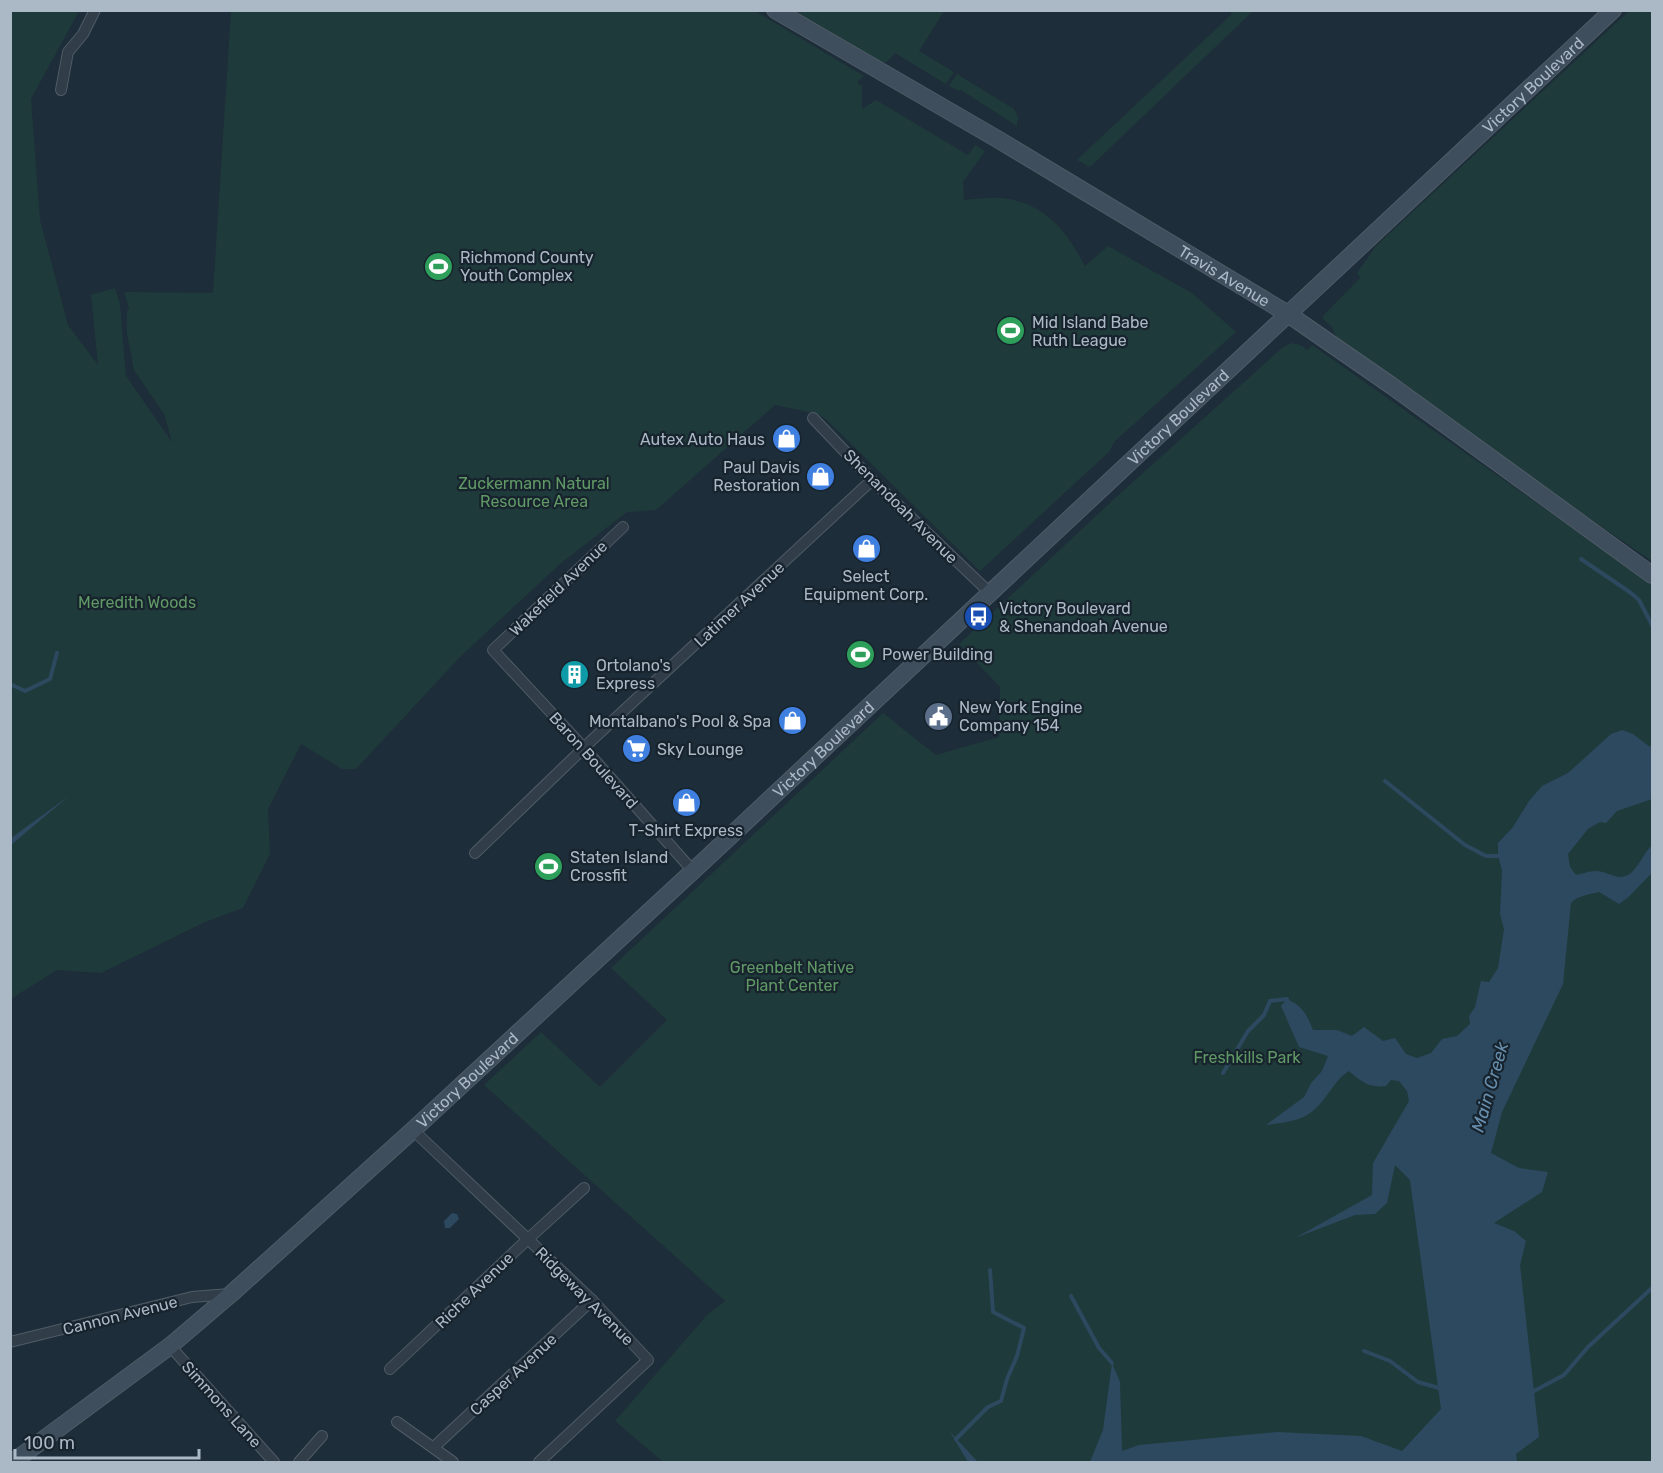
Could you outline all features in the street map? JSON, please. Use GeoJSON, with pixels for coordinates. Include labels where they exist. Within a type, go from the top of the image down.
{"type":"FeatureCollection","features":[{"type":"Feature","properties":{"kind":"main road","name":"Travis Avenue"},"geometry":{"type":"LineString","coordinates":[[775,10],[999,140],[1288,314],[1392,386],[1653,575]]}},
{"type":"Feature","properties":{"kind":"main road","name":"Victory Boulevard"},"geometry":{"type":"LineString","coordinates":[[13,1462],[170,1346],[413,1130],[1379,231],[1613,10]]}},
{"type":"Feature","properties":{"kind":"street"},"geometry":{"type":"LineString","coordinates":[[61,90],[68,52],[83,34],[95,10]]}},
{"type":"Feature","properties":{"kind":"street","name":"Shenandoah Avenue"},"geometry":{"type":"LineString","coordinates":[[813,418],[872,480],[990,593]]}},
{"type":"Feature","properties":{"kind":"street","name":"Latimer Avenue"},"geometry":{"type":"LineString","coordinates":[[475,853],[584,748],[872,480]]}},
{"type":"Feature","properties":{"kind":"street","name":"Wakefield Avenue"},"geometry":{"type":"LineString","coordinates":[[493,650],[622,526]]}},
{"type":"Feature","properties":{"kind":"street","name":"Baron Boulevard"},"geometry":{"type":"LineString","coordinates":[[493,650],[693,871]]}},
{"type":"Feature","properties":{"kind":"street","name":"Ridgeway Avenue"},"geometry":{"type":"LineString","coordinates":[[413,1130],[592,1300],[648,1360],[538,1462]]}},
{"type":"Feature","properties":{"kind":"street","name":"Riche Avenue"},"geometry":{"type":"LineString","coordinates":[[390,1369],[584,1188]]}},
{"type":"Feature","properties":{"kind":"street","name":"Cannon Avenue"},"geometry":{"type":"LineString","coordinates":[[10,1342],[192,1297],[231,1294]]}},
{"type":"Feature","properties":{"kind":"street","name":"Casper Avenue"},"geometry":{"type":"LineString","coordinates":[[434,1447],[592,1300]]}},
{"type":"Feature","properties":{"kind":"street","name":"Simmons Lane"},"geometry":{"type":"LineString","coordinates":[[170,1346],[274,1462]]}},
{"type":"Feature","properties":{"kind":"street"},"geometry":{"type":"LineString","coordinates":[[397,1422],[453,1462]]}},
{"type":"Feature","properties":{"kind":"street"},"geometry":{"type":"LineString","coordinates":[[299,1462],[322,1436]]}},
{"type":"Feature","properties":{"kind":"green space"},"geometry":{"type":"Polygon","coordinates":[[[11,11],[79,11],[31,99],[40,220],[68,325],[98,365],[91,295],[115,288],[120,304],[126,376],[172,442],[164,414],[134,370],[127,334],[129,308],[124,292],[213,293],[231,11],[755,11],[864,76],[857,82],[862,86],[862,109],[876,100],[968,155],[975,145],[985,151],[963,182],[964,200],[1002,198],[1030,205],[1042,212],[1062,230],[1085,266],[1108,246],[1192,293],[1236,332],[1114,442],[1110,451],[980,571],[828,421],[818,414],[775,405],[656,510],[627,512],[560,564],[460,657],[356,769],[342,769],[301,744],[268,809],[270,854],[243,908],[205,922],[101,973],[57,970],[11,999],[11,11]]]}},
{"type":"Feature","properties":{"kind":"green space"},"geometry":{"type":"Polygon","coordinates":[[[798,11],[944,11],[919,51],[954,72],[946,84],[895,53],[887,62],[876,62],[801,17],[798,11]]]}},
{"type":"Feature","properties":{"kind":"green space"},"geometry":{"type":"Polygon","coordinates":[[[1228,11],[1253,11],[1090,167],[1077,160],[1232,14],[1228,11]]]}},
{"type":"Feature","properties":{"kind":"green space"},"geometry":{"type":"Polygon","coordinates":[[[1629,11],[1652,11],[1652,561],[1530,478],[1336,336],[1332,327],[1323,319],[1323,316],[1360,278],[1357,273],[1376,246],[1629,11]]]}},
{"type":"Feature","properties":{"kind":"green space"},"geometry":{"type":"Polygon","coordinates":[[[957,74],[1014,109],[1018,117],[1017,126],[961,90],[949,86],[957,74]]]}},
{"type":"Feature","properties":{"kind":"green space","name":"Freshkills Park"},"geometry":{"type":"Polygon","coordinates":[[[1291,343],[1308,350],[1312,345],[1652,584],[1652,1462],[663,1462],[615,1421],[707,1315],[725,1301],[484,1085],[541,1032],[600,1087],[667,1020],[611,968],[883,713],[936,755],[999,737],[1000,687],[959,644],[1113,500],[1283,347],[1291,343]]]}},
{"type":"Feature","properties":{"kind":"water","name":"Main Creek"},"geometry":{"type":"Polygon","coordinates":[[[1622,730],[1633,734],[1650,747],[1652,743],[1652,799],[1617,811],[1606,823],[1600,822],[1588,829],[1568,854],[1570,867],[1576,875],[1600,871],[1623,877],[1632,872],[1652,845],[1652,873],[1619,904],[1599,892],[1580,897],[1571,903],[1563,984],[1502,1112],[1491,1153],[1519,1168],[1548,1172],[1542,1192],[1494,1223],[1514,1231],[1526,1241],[1520,1265],[1539,1437],[1516,1454],[1517,1462],[1090,1462],[1103,1430],[1112,1363],[1120,1382],[1122,1451],[1139,1445],[1277,1432],[1361,1436],[1402,1451],[1441,1409],[1410,1180],[1395,1165],[1387,1203],[1375,1214],[1355,1215],[1295,1238],[1372,1195],[1373,1163],[1409,1101],[1407,1091],[1399,1081],[1391,1080],[1386,1086],[1374,1086],[1362,1081],[1349,1071],[1339,1079],[1320,1104],[1307,1115],[1293,1121],[1266,1125],[1304,1097],[1311,1083],[1322,1071],[1328,1056],[1299,1047],[1281,1006],[1287,999],[1301,1008],[1313,1030],[1337,1030],[1352,1036],[1364,1027],[1383,1041],[1395,1038],[1406,1054],[1417,1058],[1431,1053],[1442,1039],[1457,1036],[1470,1024],[1469,1016],[1475,1007],[1481,981],[1489,982],[1498,968],[1504,929],[1500,914],[1502,870],[1498,856],[1498,843],[1513,827],[1529,801],[1542,786],[1568,773],[1611,734],[1622,730]]]}},
{"type":"Feature","properties":{"kind":"water"},"geometry":{"type":"Polygon","coordinates":[[[69,796],[11,845],[11,838],[69,796]]]}},
{"type":"Feature","properties":{"kind":"water"},"geometry":{"type":"Polygon","coordinates":[[[452,1213],[457,1214],[459,1219],[450,1228],[445,1228],[444,1221],[452,1213]]]}},
{"type":"Feature","properties":{"kind":"water"},"geometry":{"type":"Polygon","coordinates":[[[950,1432],[978,1462],[968,1462],[950,1432]]]}},
{"type":"Feature","properties":{"kind":"waterway"},"geometry":{"type":"LineString","coordinates":[[1581,559],[1639,600],[1652,625]]}},
{"type":"Feature","properties":{"kind":"waterway"},"geometry":{"type":"LineString","coordinates":[[10,684],[25,691],[50,679],[57,653]]}},
{"type":"Feature","properties":{"kind":"waterway"},"geometry":{"type":"LineString","coordinates":[[1385,781],[1465,845],[1486,856],[1500,856]]}},
{"type":"Feature","properties":{"kind":"waterway"},"geometry":{"type":"LineString","coordinates":[[1223,1073],[1248,1031],[1264,1015],[1270,1001],[1287,999]]}},
{"type":"Feature","properties":{"kind":"waterway"},"geometry":{"type":"LineString","coordinates":[[956,1439],[988,1407],[1001,1401],[1024,1328],[993,1312],[990,1270]]}},
{"type":"Feature","properties":{"kind":"waterway"},"geometry":{"type":"LineString","coordinates":[[1534,1391],[1564,1375],[1588,1347],[1652,1288]]}},
{"type":"Feature","properties":{"kind":"waterway"},"geometry":{"type":"LineString","coordinates":[[1071,1296],[1099,1348],[1112,1363]]}},
{"type":"Feature","properties":{"kind":"waterway"},"geometry":{"type":"LineString","coordinates":[[1364,1351],[1390,1361],[1418,1382],[1439,1388]]}},
{"type":"Feature","properties":{"kind":"place","name":"Richmond County Youth Complex"},"geometry":{"type":"Point","coordinates":[439,266]}},
{"type":"Feature","properties":{"kind":"place","name":"Mid Island Babe Ruth League"},"geometry":{"type":"Point","coordinates":[1011,331]}},
{"type":"Feature","properties":{"kind":"place","name":"Autex Auto Haus"},"geometry":{"type":"Point","coordinates":[786,439]}},
{"type":"Feature","properties":{"kind":"place","name":"Paul Davis Restoration"},"geometry":{"type":"Point","coordinates":[821,476]}},
{"type":"Feature","properties":{"kind":"place","name":"Select Equipment Corp."},"geometry":{"type":"Point","coordinates":[866,548]}},
{"type":"Feature","properties":{"kind":"place","name":"Victory Boulevard & Shenandoah Avenue"},"geometry":{"type":"Point","coordinates":[978,617]}},
{"type":"Feature","properties":{"kind":"place","name":"Power Building"},"geometry":{"type":"Point","coordinates":[861,654]}},
{"type":"Feature","properties":{"kind":"place","name":"Ortolano's Express"},"geometry":{"type":"Point","coordinates":[575,674]}},
{"type":"Feature","properties":{"kind":"place","name":"New York Engine Company 154"},"geometry":{"type":"Point","coordinates":[938,716]}},
{"type":"Feature","properties":{"kind":"place","name":"Montalbano's Pool & Spa"},"geometry":{"type":"Point","coordinates":[792,721]}},
{"type":"Feature","properties":{"kind":"place","name":"Sky Lounge"},"geometry":{"type":"Point","coordinates":[636,749]}},
{"type":"Feature","properties":{"kind":"place","name":"T-Shirt Express"},"geometry":{"type":"Point","coordinates":[686,802]}},
{"type":"Feature","properties":{"kind":"place","name":"Staten Island Crossfit"},"geometry":{"type":"Point","coordinates":[549,866]}},
{"type":"Feature","properties":{"kind":"park label","name":"Zuckermann Natural Resource Area"},"geometry":{"type":"Point","coordinates":[534,492]}},
{"type":"Feature","properties":{"kind":"park label","name":"Meredith Woods"},"geometry":{"type":"Point","coordinates":[137,602]}},
{"type":"Feature","properties":{"kind":"park label","name":"Greenbelt Native Plant Center"},"geometry":{"type":"Point","coordinates":[792,976]}}]}
